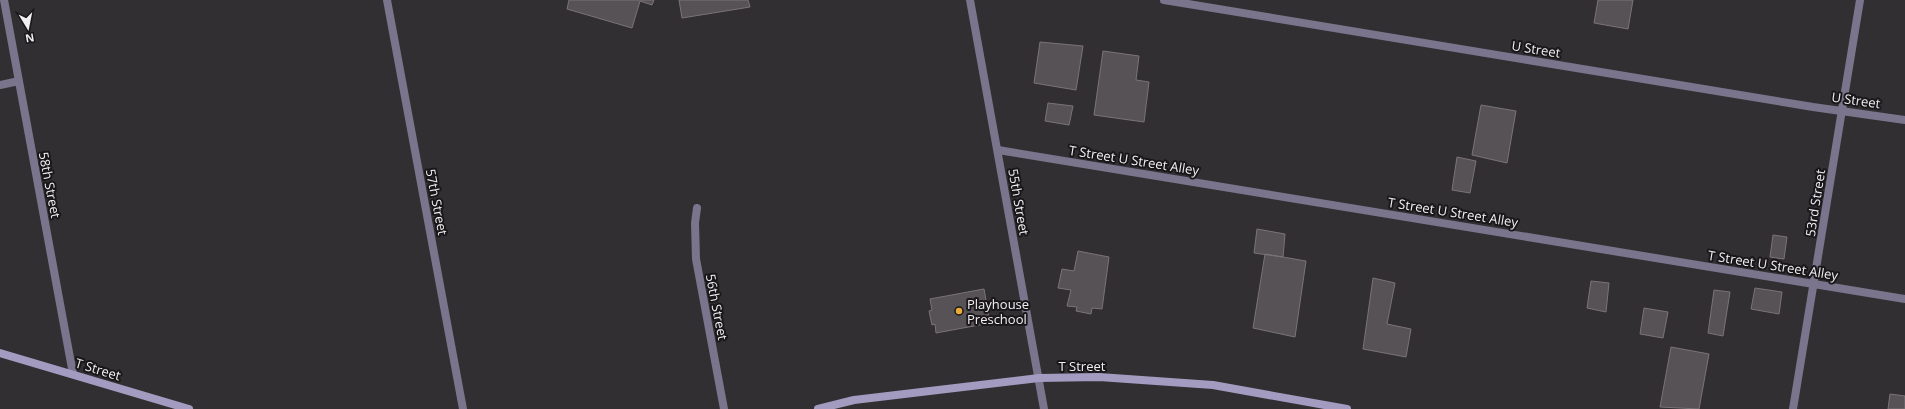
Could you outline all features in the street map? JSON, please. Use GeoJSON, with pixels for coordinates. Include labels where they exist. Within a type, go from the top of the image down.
{"type":"FeatureCollection","features":[{"type":"Feature","properties":{"kind":"street","name":"58th Street"},"geometry":{"type":"LineString","coordinates":[[4,0],[73,374]]}},
{"type":"Feature","properties":{"kind":"street","name":"57th Street"},"geometry":{"type":"LineString","coordinates":[[387,0],[463,409]]}},
{"type":"Feature","properties":{"kind":"street","name":"55th Street"},"geometry":{"type":"LineString","coordinates":[[970,0],[1044,409]]}},
{"type":"Feature","properties":{"kind":"street","name":"U Street"},"geometry":{"type":"LineString","coordinates":[[1164,0],[1905,120]]}},
{"type":"Feature","properties":{"kind":"street","name":"53rd Street"},"geometry":{"type":"LineString","coordinates":[[1793,409],[1860,0]]}},
{"type":"Feature","properties":{"kind":"street"},"geometry":{"type":"LineString","coordinates":[[0,85],[19,81]]}},
{"type":"Feature","properties":{"kind":"street","name":"T Street U Street Alley"},"geometry":{"type":"LineString","coordinates":[[998,150],[1905,299]]}},
{"type":"Feature","properties":{"kind":"street","name":"56th Street"},"geometry":{"type":"LineString","coordinates":[[697,208],[695,223],[696,259],[724,409]]}},
{"type":"Feature","properties":{"kind":"street","name":"T Street"},"geometry":{"type":"LineString","coordinates":[[0,353],[189,409]]}},
{"type":"Feature","properties":{"kind":"street","name":"T Street"},"geometry":{"type":"LineString","coordinates":[[818,409],[854,400],[1038,378],[1099,377],[1213,385],[1347,409]]}},
{"type":"Feature","properties":{"kind":"building"},"geometry":{"type":"Polygon","coordinates":[[[569,0],[654,0],[652,5],[640,1],[632,28],[567,9],[569,0]]]}},
{"type":"Feature","properties":{"kind":"building"},"geometry":{"type":"Polygon","coordinates":[[[679,0],[748,0],[750,7],[682,18],[679,0]]]}},
{"type":"Feature","properties":{"kind":"building"},"geometry":{"type":"Polygon","coordinates":[[[1598,0],[1633,0],[1628,29],[1594,23],[1598,0]]]}},
{"type":"Feature","properties":{"kind":"building"},"geometry":{"type":"Polygon","coordinates":[[[1040,42],[1083,46],[1076,90],[1034,83],[1040,42]]]}},
{"type":"Feature","properties":{"kind":"building"},"geometry":{"type":"Polygon","coordinates":[[[1103,51],[1139,56],[1136,80],[1149,82],[1144,122],[1094,115],[1103,51]]]}},
{"type":"Feature","properties":{"kind":"building"},"geometry":{"type":"Polygon","coordinates":[[[1048,103],[1073,106],[1069,125],[1045,121],[1048,103]]]}},
{"type":"Feature","properties":{"kind":"building"},"geometry":{"type":"Polygon","coordinates":[[[1481,105],[1516,111],[1507,163],[1472,155],[1481,105]]]}},
{"type":"Feature","properties":{"kind":"building"},"geometry":{"type":"Polygon","coordinates":[[[1457,157],[1476,161],[1470,193],[1452,190],[1457,157]]]}},
{"type":"Feature","properties":{"kind":"building"},"geometry":{"type":"Polygon","coordinates":[[[1257,229],[1285,234],[1283,257],[1254,253],[1257,229]]]}},
{"type":"Feature","properties":{"kind":"building"},"geometry":{"type":"Polygon","coordinates":[[[1773,235],[1787,237],[1784,259],[1770,257],[1773,235]]]}},
{"type":"Feature","properties":{"kind":"building"},"geometry":{"type":"Polygon","coordinates":[[[1078,251],[1109,257],[1102,309],[1092,308],[1091,314],[1076,311],[1077,307],[1067,306],[1071,290],[1058,288],[1062,269],[1074,271],[1078,251]]]}},
{"type":"Feature","properties":{"kind":"building"},"geometry":{"type":"Polygon","coordinates":[[[1265,254],[1306,261],[1295,337],[1253,328],[1265,254]]]}},
{"type":"Feature","properties":{"kind":"building"},"geometry":{"type":"Polygon","coordinates":[[[1373,278],[1395,283],[1387,324],[1411,329],[1406,357],[1363,349],[1373,278]]]}},
{"type":"Feature","properties":{"kind":"building"},"geometry":{"type":"Polygon","coordinates":[[[1591,281],[1609,283],[1606,312],[1587,308],[1591,281]]]}},
{"type":"Feature","properties":{"kind":"building"},"geometry":{"type":"Polygon","coordinates":[[[1755,288],[1782,292],[1779,314],[1751,309],[1755,288]]]}},
{"type":"Feature","properties":{"kind":"building","name":"Playhouse Preschool"},"geometry":{"type":"Polygon","coordinates":[[[984,289],[990,323],[936,333],[935,324],[932,325],[929,311],[932,310],[930,299],[984,289]]]}},
{"type":"Feature","properties":{"kind":"building"},"geometry":{"type":"Polygon","coordinates":[[[1714,290],[1730,292],[1723,336],[1708,333],[1714,290]]]}},
{"type":"Feature","properties":{"kind":"building"},"geometry":{"type":"Polygon","coordinates":[[[1644,308],[1668,312],[1663,338],[1640,334],[1644,308]]]}},
{"type":"Feature","properties":{"kind":"building"},"geometry":{"type":"Polygon","coordinates":[[[1671,347],[1709,354],[1699,409],[1660,407],[1671,347]]]}},
{"type":"Feature","properties":{"kind":"building"},"geometry":{"type":"Polygon","coordinates":[[[1890,394],[1905,396],[1905,409],[1888,409],[1890,394]]]}},
{"type":"Feature","properties":{"kind":"place","name":"Playhouse Preschool"},"geometry":{"type":"Point","coordinates":[959,311]}}]}
